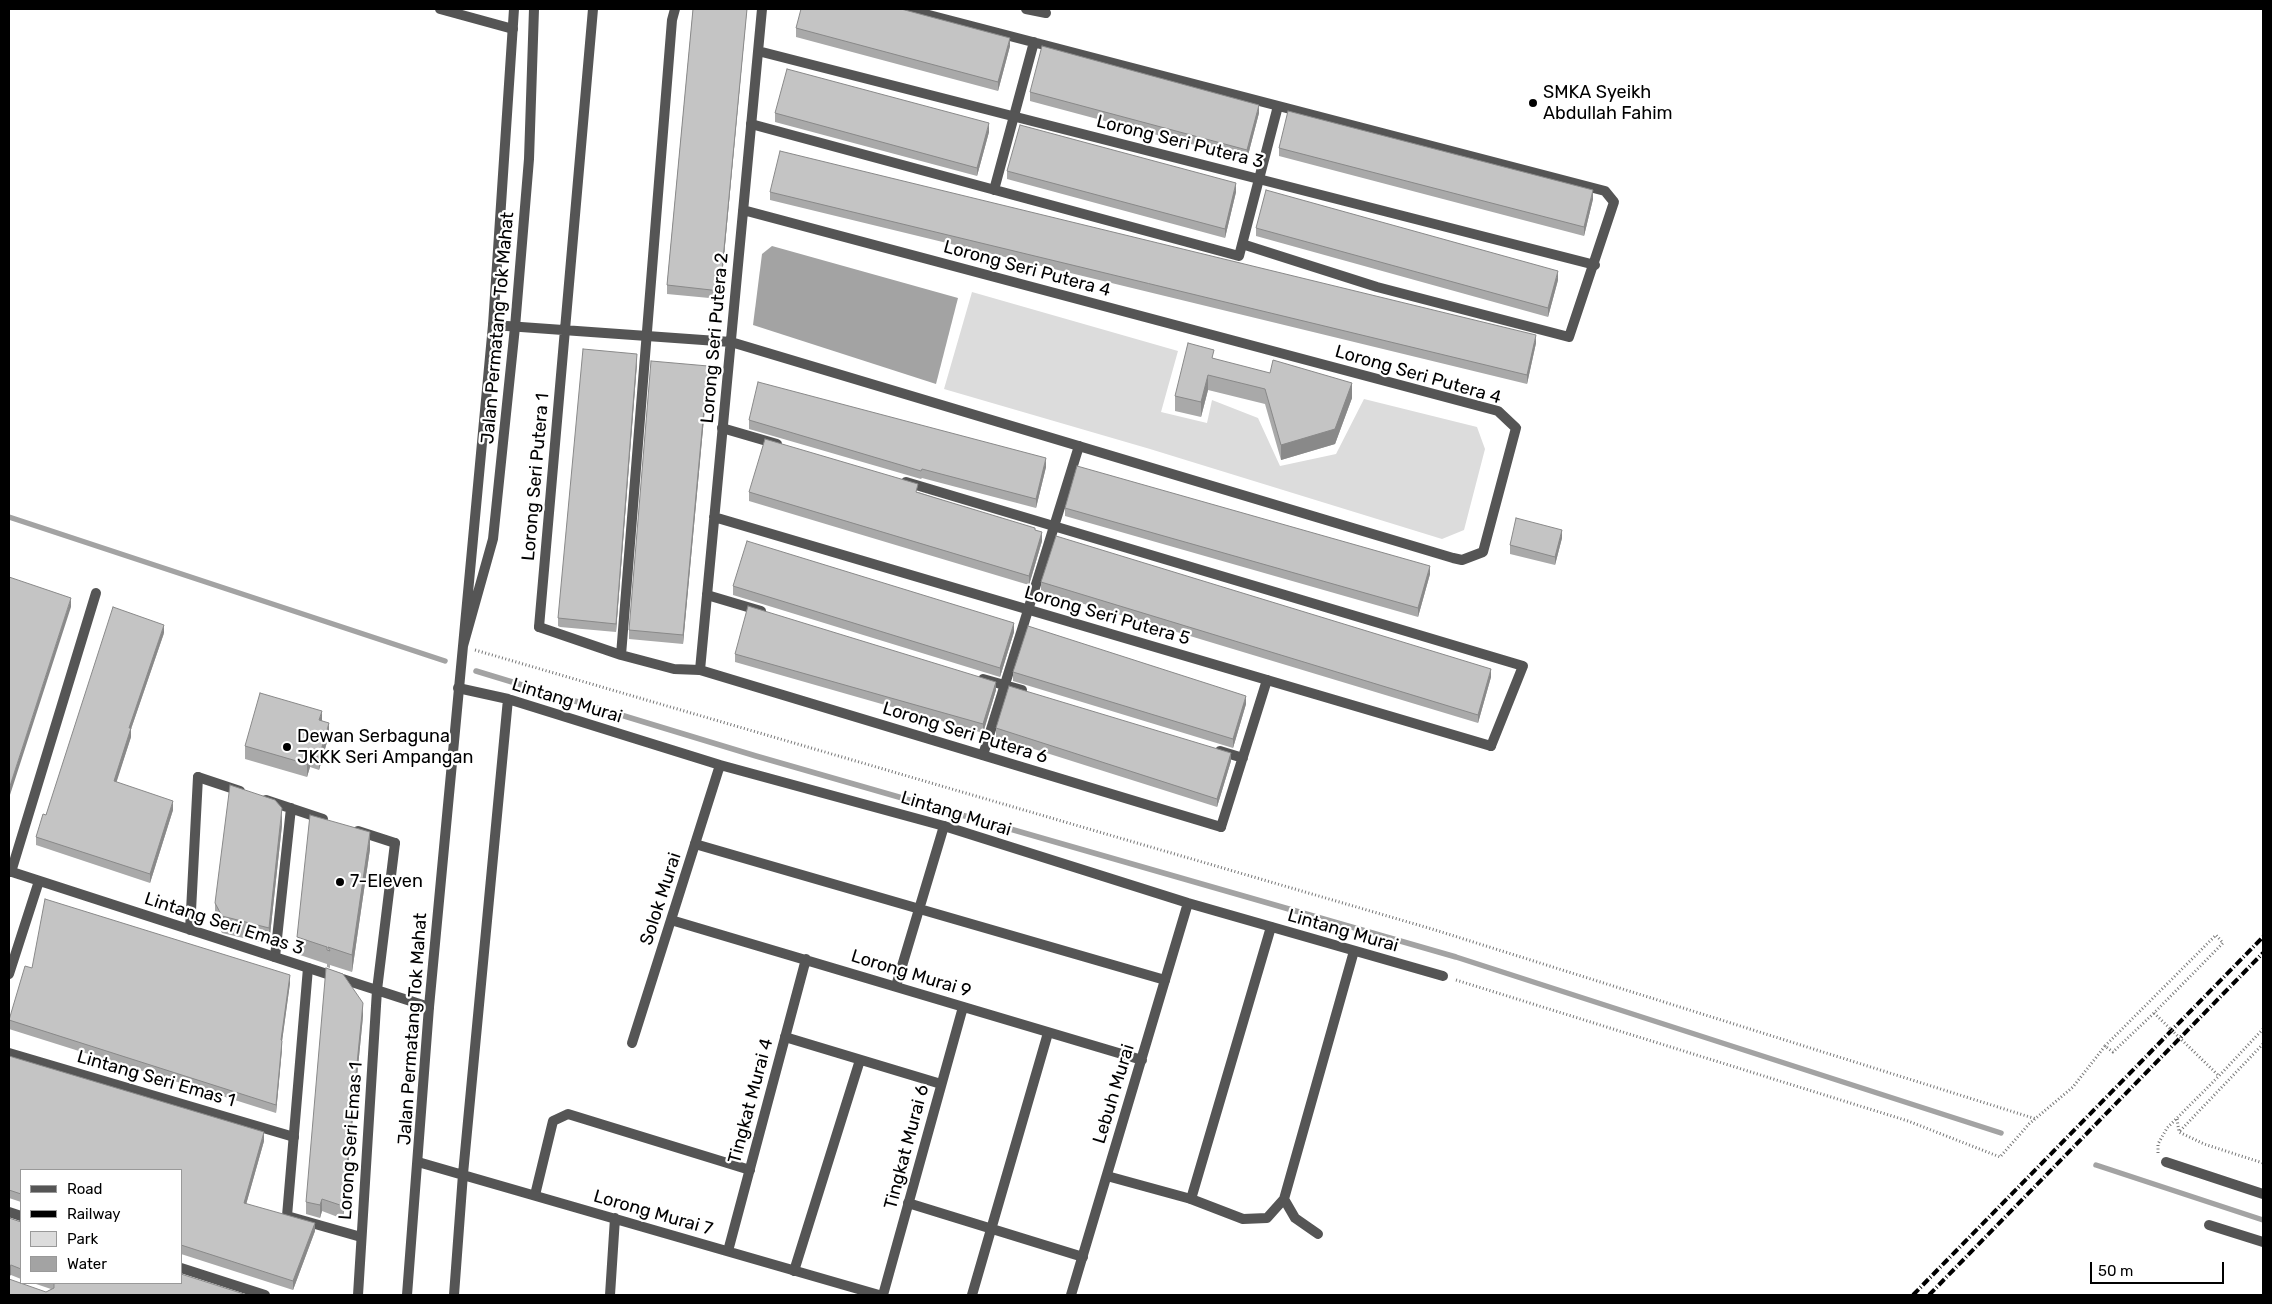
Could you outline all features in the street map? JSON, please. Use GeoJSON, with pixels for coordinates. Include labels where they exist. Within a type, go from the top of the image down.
{"type":"FeatureCollection","features":[{"type":"Feature","properties":{"kind":"street"},"geometry":{"type":"LineString","coordinates":[[440,9],[513,29]]}},
{"type":"Feature","properties":{"kind":"street","name":"Jalan Permatang Tok Mahat"},"geometry":{"type":"LineString","coordinates":[[407,1295],[429,1007],[493,326],[514,9]]}},
{"type":"Feature","properties":{"kind":"street","name":"Jalan Permatang Tok Mahat"},"geometry":{"type":"LineString","coordinates":[[463,646],[493,539],[515,328],[529,159],[534,9]]}},
{"type":"Feature","properties":{"kind":"street","name":"Lorong Seri Putera 1"},"geometry":{"type":"LineString","coordinates":[[539,627],[566,331],[592,9]]}},
{"type":"Feature","properties":{"kind":"street"},"geometry":{"type":"LineString","coordinates":[[621,655],[675,9]]}},
{"type":"Feature","properties":{"kind":"street","name":"Lorong Seri Putera 2"},"geometry":{"type":"LineString","coordinates":[[700,670],[762,9]]}},
{"type":"Feature","properties":{"kind":"street"},"geometry":{"type":"LineString","coordinates":[[906,9],[1605,191],[1614,202],[1569,336],[1376,287],[1242,244]]}},
{"type":"Feature","properties":{"kind":"street"},"geometry":{"type":"LineString","coordinates":[[1026,9],[1046,13]]}},
{"type":"Feature","properties":{"kind":"street"},"geometry":{"type":"LineString","coordinates":[[994,190],[1034,42]]}},
{"type":"Feature","properties":{"kind":"street","name":"Lorong Seri Putera 3"},"geometry":{"type":"LineString","coordinates":[[758,51],[1594,265]]}},
{"type":"Feature","properties":{"kind":"street"},"geometry":{"type":"LineString","coordinates":[[751,124],[1239,256],[1278,106]]}},
{"type":"Feature","properties":{"kind":"street","name":"Lorong Seri Putera 4"},"geometry":{"type":"LineString","coordinates":[[493,326],[731,342],[1462,560],[1483,552],[1516,428],[1498,411],[743,210]]}},
{"type":"Feature","properties":{"kind":"street"},"geometry":{"type":"LineString","coordinates":[[722,428],[789,448]]}},
{"type":"Feature","properties":{"kind":"street"},"geometry":{"type":"LineString","coordinates":[[982,755],[1079,446]]}},
{"type":"Feature","properties":{"kind":"street"},"geometry":{"type":"LineString","coordinates":[[893,478],[1053,525]]}},
{"type":"Feature","properties":{"kind":"street","name":"Lorong Seri Putera 5"},"geometry":{"type":"LineString","coordinates":[[714,517],[1491,746],[1523,666],[1053,525]]}},
{"type":"Feature","properties":{"kind":"street"},"geometry":{"type":"LineString","coordinates":[[10,871],[96,593]]}},
{"type":"Feature","properties":{"kind":"street"},"geometry":{"type":"LineString","coordinates":[[707,595],[772,614]]}},
{"type":"Feature","properties":{"kind":"street","name":"Lorong Seri Putera 6"},"geometry":{"type":"LineString","coordinates":[[539,627],[621,655],[674,669],[700,670],[1222,827],[1243,758]]}},
{"type":"Feature","properties":{"kind":"street"},"geometry":{"type":"LineString","coordinates":[[976,677],[1033,694]]}},
{"type":"Feature","properties":{"kind":"street"},"geometry":{"type":"LineString","coordinates":[[1214,749],[1243,758],[1267,680]]}},
{"type":"Feature","properties":{"kind":"street","name":"Lintang Murai"},"geometry":{"type":"LineString","coordinates":[[458,688],[508,699],[720,765],[944,826],[1188,903],[1443,976]]}},
{"type":"Feature","properties":{"kind":"street"},"geometry":{"type":"LineString","coordinates":[[454,1295],[463,1174],[508,699]]}},
{"type":"Feature","properties":{"kind":"street","name":"Solok Murai"},"geometry":{"type":"LineString","coordinates":[[632,1043],[720,765]]}},
{"type":"Feature","properties":{"kind":"street"},"geometry":{"type":"LineString","coordinates":[[190,930],[198,777],[334,823]]}},
{"type":"Feature","properties":{"kind":"street"},"geometry":{"type":"LineString","coordinates":[[275,957],[291,808]]}},
{"type":"Feature","properties":{"kind":"street"},"geometry":{"type":"LineString","coordinates":[[896,986],[944,826]]}},
{"type":"Feature","properties":{"kind":"street","name":"Lorong Seri Emas 1"},"geometry":{"type":"LineString","coordinates":[[352,829],[395,843],[378,990],[358,1295]]}},
{"type":"Feature","properties":{"kind":"street"},"geometry":{"type":"LineString","coordinates":[[695,844],[1165,980]]}},
{"type":"Feature","properties":{"kind":"street","name":"Lintang Seri Emas 3"},"geometry":{"type":"LineString","coordinates":[[10,871],[429,1007]]}},
{"type":"Feature","properties":{"kind":"street"},"geometry":{"type":"LineString","coordinates":[[9,974],[39,881]]}},
{"type":"Feature","properties":{"kind":"street","name":"Lebuh Murai"},"geometry":{"type":"LineString","coordinates":[[1072,1295],[1188,903]]}},
{"type":"Feature","properties":{"kind":"street","name":"Lorong Murai 9"},"geometry":{"type":"LineString","coordinates":[[671,920],[1142,1060]]}},
{"type":"Feature","properties":{"kind":"street"},"geometry":{"type":"LineString","coordinates":[[1190,1199],[1271,927]]}},
{"type":"Feature","properties":{"kind":"street"},"geometry":{"type":"LineString","coordinates":[[1107,1176],[1190,1199],[1243,1219],[1259,1220],[1268,1218],[1284,1199],[1354,951]]}},
{"type":"Feature","properties":{"kind":"street","name":"Tingkat Murai 4"},"geometry":{"type":"LineString","coordinates":[[728,1251],[806,959]]}},
{"type":"Feature","properties":{"kind":"street"},"geometry":{"type":"LineString","coordinates":[[308,968],[287,1216],[361,1237]]}},
{"type":"Feature","properties":{"kind":"street","name":"Tingkat Murai 6"},"geometry":{"type":"LineString","coordinates":[[881,1295],[963,1007]]}},
{"type":"Feature","properties":{"kind":"street"},"geometry":{"type":"LineString","coordinates":[[972,1295],[1048,1033]]}},
{"type":"Feature","properties":{"kind":"street"},"geometry":{"type":"LineString","coordinates":[[785,1037],[941,1084]]}},
{"type":"Feature","properties":{"kind":"street","name":"Lintang Seri Emas 1"},"geometry":{"type":"LineString","coordinates":[[9,1053],[294,1137]]}},
{"type":"Feature","properties":{"kind":"street"},"geometry":{"type":"LineString","coordinates":[[794,1271],[860,1060]]}},
{"type":"Feature","properties":{"kind":"street"},"geometry":{"type":"LineString","coordinates":[[535,1195],[553,1122],[568,1114],[750,1170]]}},
{"type":"Feature","properties":{"kind":"street","name":"Lorong Murai 7"},"geometry":{"type":"LineString","coordinates":[[418,1162],[881,1295]]}},
{"type":"Feature","properties":{"kind":"street"},"geometry":{"type":"LineString","coordinates":[[2166,1162],[2263,1194]]}},
{"type":"Feature","properties":{"kind":"street"},"geometry":{"type":"LineString","coordinates":[[1284,1199],[1295,1218],[1318,1234]]}},
{"type":"Feature","properties":{"kind":"street"},"geometry":{"type":"LineString","coordinates":[[908,1203],[1083,1256]]}},
{"type":"Feature","properties":{"kind":"street"},"geometry":{"type":"LineString","coordinates":[[610,1295],[615,1218]]}},
{"type":"Feature","properties":{"kind":"street"},"geometry":{"type":"LineString","coordinates":[[2209,1225],[2263,1242]]}},
{"type":"Feature","properties":{"kind":"street"},"geometry":{"type":"LineString","coordinates":[[182,1268],[265,1295]]}},
{"type":"Feature","properties":{"kind":"path"},"geometry":{"type":"LineString","coordinates":[[463,646],[1432,929],[2036,1119]]}},
{"type":"Feature","properties":{"kind":"path"},"geometry":{"type":"LineString","coordinates":[[1443,976],[1908,1121],[2000,1158],[2036,1119],[2074,1087],[2105,1046],[2216,935],[2223,943],[2154,1013],[2113,1052],[2105,1046]]}},
{"type":"Feature","properties":{"kind":"path"},"geometry":{"type":"LineString","coordinates":[[2154,1013],[2219,1076]]}},
{"type":"Feature","properties":{"kind":"path"},"geometry":{"type":"LineString","coordinates":[[2166,1162],[2158,1154],[2158,1144],[2167,1128],[2263,1029]]}},
{"type":"Feature","properties":{"kind":"path"},"geometry":{"type":"LineString","coordinates":[[2179,1132],[2263,1044]]}},
{"type":"Feature","properties":{"kind":"path"},"geometry":{"type":"LineString","coordinates":[[2176,1118],[2179,1132]]}},
{"type":"Feature","properties":{"kind":"path"},"geometry":{"type":"LineString","coordinates":[[2179,1132],[2204,1144],[2263,1163]]}},
{"type":"Feature","properties":{"kind":"green space"},"geometry":{"type":"Polygon","coordinates":[[[972,292],[1178,351],[1161,412],[1207,423],[1212,400],[1258,418],[1280,466],[1336,454],[1364,399],[1477,427],[1485,449],[1464,530],[1442,539],[1150,449],[944,389],[972,292]]]}},
{"type":"Feature","properties":{"kind":"water"},"geometry":{"type":"Polygon","coordinates":[[[772,246],[958,298],[936,384],[753,325],[762,254],[772,246]]]}},
{"type":"Feature","properties":{"kind":"building"},"geometry":{"type":"Polygon","coordinates":[[[693,9],[747,9],[720,291],[667,285],[693,9]]]}},
{"type":"Feature","properties":{"kind":"building"},"geometry":{"type":"Polygon","coordinates":[[[801,9],[901,9],[1010,38],[998,82],[796,28],[801,9]]]}},
{"type":"Feature","properties":{"kind":"building"},"geometry":{"type":"Polygon","coordinates":[[[1042,46],[1259,105],[1247,150],[1030,92],[1042,46]]]}},
{"type":"Feature","properties":{"kind":"building"},"geometry":{"type":"Polygon","coordinates":[[[787,69],[989,123],[977,168],[775,113],[787,69]]]}},
{"type":"Feature","properties":{"kind":"building"},"geometry":{"type":"Polygon","coordinates":[[[1288,111],[1593,190],[1584,227],[1279,148],[1288,111]]]}},
{"type":"Feature","properties":{"kind":"building"},"geometry":{"type":"Polygon","coordinates":[[[1020,125],[1236,183],[1225,229],[1007,171],[1020,125]]]}},
{"type":"Feature","properties":{"kind":"building"},"geometry":{"type":"Polygon","coordinates":[[[780,151],[1536,335],[1527,375],[770,192],[780,151]]]}},
{"type":"Feature","properties":{"kind":"building"},"geometry":{"type":"Polygon","coordinates":[[[1266,190],[1558,271],[1548,308],[1256,228],[1266,190]]]}},
{"type":"Feature","properties":{"kind":"building"},"geometry":{"type":"Polygon","coordinates":[[[1188,343],[1214,350],[1212,358],[1270,373],[1273,360],[1352,383],[1335,429],[1281,445],[1265,389],[1208,375],[1201,402],[1175,396],[1188,343]]]}},
{"type":"Feature","properties":{"kind":"building"},"geometry":{"type":"Polygon","coordinates":[[[583,349],[637,354],[616,624],[558,618],[583,349]]]}},
{"type":"Feature","properties":{"kind":"building"},"geometry":{"type":"Polygon","coordinates":[[[651,361],[708,366],[683,635],[629,630],[651,361]]]}},
{"type":"Feature","properties":{"kind":"building"},"geometry":{"type":"Polygon","coordinates":[[[758,382],[1046,458],[1036,499],[922,469],[921,471],[749,420],[758,382]]]}},
{"type":"Feature","properties":{"kind":"building"},"geometry":{"type":"Polygon","coordinates":[[[765,439],[918,484],[916,492],[1035,528],[1035,530],[1042,532],[1029,576],[749,492],[765,439]]]}},
{"type":"Feature","properties":{"kind":"building"},"geometry":{"type":"Polygon","coordinates":[[[1077,466],[1430,566],[1418,608],[1065,508],[1077,466]]]}},
{"type":"Feature","properties":{"kind":"building"},"geometry":{"type":"Polygon","coordinates":[[[1516,518],[1562,530],[1555,557],[1510,545],[1516,518]]]}},
{"type":"Feature","properties":{"kind":"building"},"geometry":{"type":"Polygon","coordinates":[[[1056,536],[1491,669],[1478,715],[1041,582],[1056,536]]]}},
{"type":"Feature","properties":{"kind":"building"},"geometry":{"type":"Polygon","coordinates":[[[747,541],[1014,623],[1000,668],[733,586],[747,541]]]}},
{"type":"Feature","properties":{"kind":"building"},"geometry":{"type":"Polygon","coordinates":[[[9,577],[71,598],[9,789],[9,577]]]}},
{"type":"Feature","properties":{"kind":"building"},"geometry":{"type":"Polygon","coordinates":[[[748,606],[996,682],[983,724],[735,654],[748,606]]]}},
{"type":"Feature","properties":{"kind":"building"},"geometry":{"type":"Polygon","coordinates":[[[113,607],[164,625],[129,728],[131,728],[114,781],[173,801],[150,874],[36,837],[43,814],[46,815],[113,607]]]}},
{"type":"Feature","properties":{"kind":"building"},"geometry":{"type":"Polygon","coordinates":[[[1028,626],[1246,696],[1233,739],[1013,672],[1028,626]]]}},
{"type":"Feature","properties":{"kind":"building"},"geometry":{"type":"Polygon","coordinates":[[[1009,686],[1231,753],[1217,799],[996,728],[1009,686]]]}},
{"type":"Feature","properties":{"kind":"building","name":"Dewan Serbaguna JKKK Seri Ampangan"},"geometry":{"type":"Polygon","coordinates":[[[260,693],[322,711],[319,720],[329,723],[319,757],[310,755],[307,764],[245,746],[260,693]]]}},
{"type":"Feature","properties":{"kind":"building"},"geometry":{"type":"Polygon","coordinates":[[[230,785],[275,800],[282,808],[269,928],[222,916],[215,903],[230,785]]]}},
{"type":"Feature","properties":{"kind":"building"},"geometry":{"type":"Polygon","coordinates":[[[310,815],[370,832],[352,955],[328,947],[330,951],[327,950],[327,947],[297,937],[310,815]]]}},
{"type":"Feature","properties":{"kind":"building"},"geometry":{"type":"Polygon","coordinates":[[[45,899],[290,975],[281,1040],[276,1105],[9,1020],[25,966],[32,968],[45,899]]]}},
{"type":"Feature","properties":{"kind":"building"},"geometry":{"type":"Polygon","coordinates":[[[326,968],[343,974],[363,1003],[343,1206],[322,1199],[320,1205],[306,1202],[326,968]]]}},
{"type":"Feature","properties":{"kind":"building"},"geometry":{"type":"Polygon","coordinates":[[[9,1056],[264,1132],[244,1203],[315,1223],[293,1281],[182,1245],[182,1169],[20,1169],[20,1194],[9,1190],[9,1056]]]}},
{"type":"Feature","properties":{"kind":"building"},"geometry":{"type":"Polygon","coordinates":[[[9,1218],[20,1222],[20,1269],[9,1266],[9,1218]]]}},
{"type":"Feature","properties":{"kind":"building"},"geometry":{"type":"Polygon","coordinates":[[[182,1274],[247,1295],[9,1295],[9,1279],[46,1292],[54,1288],[54,1284],[182,1284],[182,1274]]]}},
{"type":"Feature","properties":{"kind":"waterway"},"geometry":{"type":"LineString","coordinates":[[9,517],[445,661]]}},
{"type":"Feature","properties":{"kind":"waterway"},"geometry":{"type":"LineString","coordinates":[[476,671],[756,756],[1456,957],[2001,1133]]}},
{"type":"Feature","properties":{"kind":"waterway"},"geometry":{"type":"LineString","coordinates":[[2096,1165],[2263,1220]]}},
{"type":"Feature","properties":{"kind":"railway"},"geometry":{"type":"LineString","coordinates":[[1913,1295],[2263,937]]}},
{"type":"Feature","properties":{"kind":"railway"},"geometry":{"type":"LineString","coordinates":[[1929,1295],[2263,953]]}},
{"type":"Feature","properties":{"kind":"place","name":"SMKA Syeikh Abdullah Fahim"},"geometry":{"type":"Point","coordinates":[1533,103]}},
{"type":"Feature","properties":{"kind":"place","name":"Dewan Serbaguna JKKK Seri Ampangan"},"geometry":{"type":"Point","coordinates":[287,747]}},
{"type":"Feature","properties":{"kind":"place","name":"7-Eleven"},"geometry":{"type":"Point","coordinates":[340,882]}}]}
